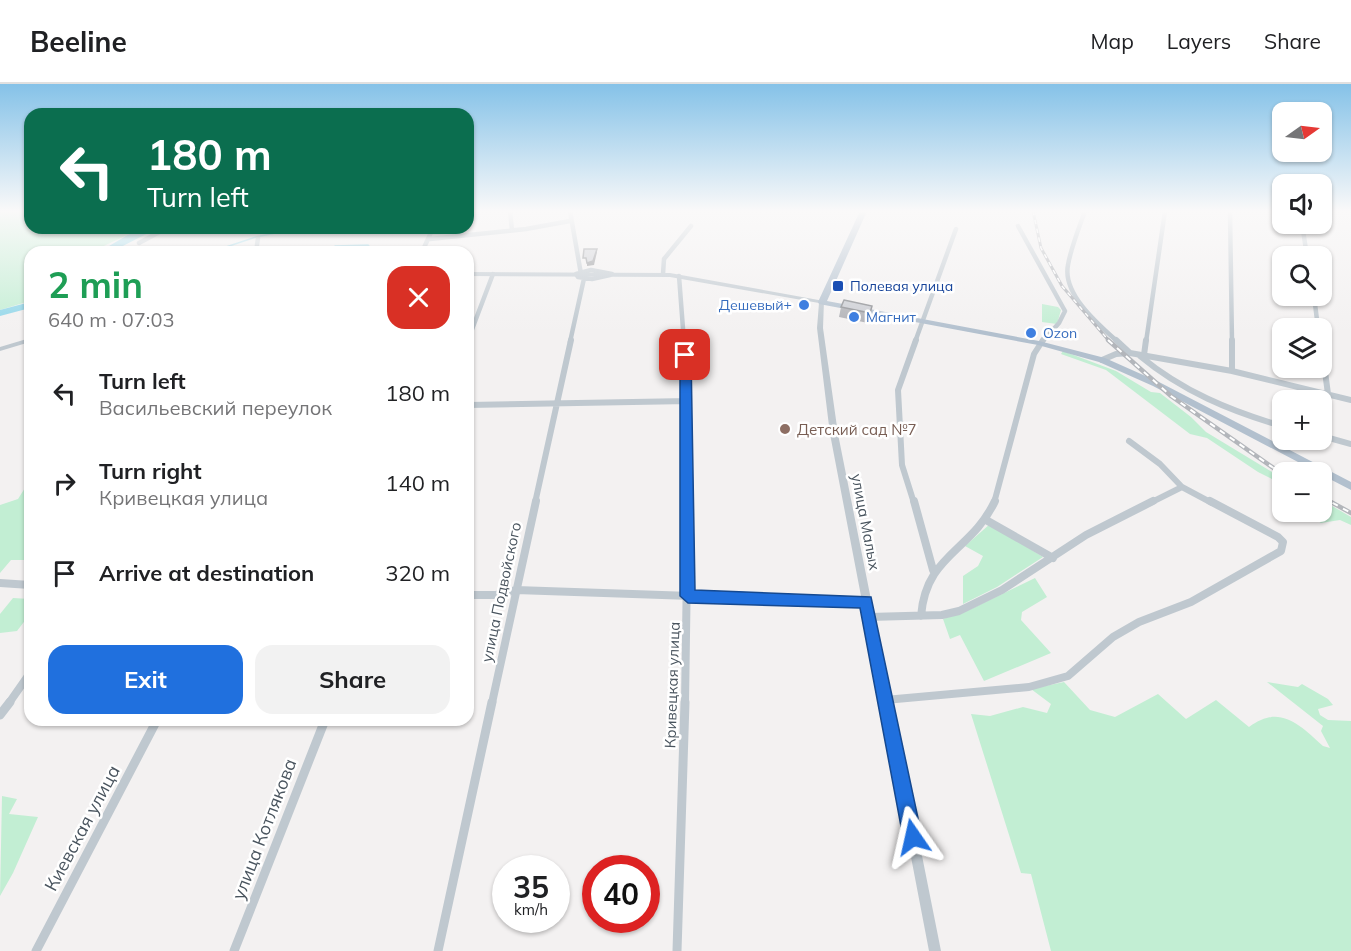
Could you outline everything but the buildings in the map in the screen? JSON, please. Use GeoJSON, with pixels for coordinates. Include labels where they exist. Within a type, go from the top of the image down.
{"type":"FeatureCollection","features":[{"type":"Feature","properties":{"kind":"main road","name":"улица Малых"},"geometry":{"type":"LineString","coordinates":[[822,302],[846,251]]}},
{"type":"Feature","properties":{"kind":"main road"},"geometry":{"type":"LineString","coordinates":[[822,302],[1039,343],[1102,360],[1155,384],[1351,486]]}},
{"type":"Feature","properties":{"kind":"street"},"geometry":{"type":"LineString","coordinates":[[577,251],[582,274]]}},
{"type":"Feature","properties":{"kind":"street"},"geometry":{"type":"LineString","coordinates":[[663,274],[664,259],[670,251]]}},
{"type":"Feature","properties":{"kind":"street"},"geometry":{"type":"LineString","coordinates":[[933,570],[924,532],[902,465],[897,405],[901,376],[948,251]]}},
{"type":"Feature","properties":{"kind":"street"},"geometry":{"type":"LineString","coordinates":[[921,616],[924,586],[933,570],[986,520],[997,498],[1034,354],[1039,343],[1059,327],[1065,311],[1031,251]]}},
{"type":"Feature","properties":{"kind":"street"},"geometry":{"type":"LineString","coordinates":[[1072,251],[1067,274],[1089,312],[1130,353]]}},
{"type":"Feature","properties":{"kind":"street"},"geometry":{"type":"LineString","coordinates":[[1141,355],[1158,251]]}},
{"type":"Feature","properties":{"kind":"street"},"geometry":{"type":"LineString","coordinates":[[1230,251],[1232,371]]}},
{"type":"Feature","properties":{"kind":"street"},"geometry":{"type":"LineString","coordinates":[[474,274],[663,274],[822,302]]}},
{"type":"Feature","properties":{"kind":"street"},"geometry":{"type":"LineString","coordinates":[[474,324],[493,274]]}},
{"type":"Feature","properties":{"kind":"street","name":"улица Подвойского"},"geometry":{"type":"LineString","coordinates":[[438,951],[582,274]]}},
{"type":"Feature","properties":{"kind":"street","name":"Кривецкая улица"},"geometry":{"type":"LineString","coordinates":[[677,951],[688,596],[688,401],[680,276]]}},
{"type":"Feature","properties":{"kind":"street","name":"улица Малых"},"geometry":{"type":"LineString","coordinates":[[822,302],[820,328],[825,371],[866,602],[935,951]]}},
{"type":"Feature","properties":{"kind":"street"},"geometry":{"type":"LineString","coordinates":[[0,349],[24,342]]}},
{"type":"Feature","properties":{"kind":"street"},"geometry":{"type":"LineString","coordinates":[[1102,360],[1116,354],[1130,353],[1232,371],[1311,390]]}},
{"type":"Feature","properties":{"kind":"street"},"geometry":{"type":"LineString","coordinates":[[1141,355],[1210,400],[1245,416],[1272,423]]}},
{"type":"Feature","properties":{"kind":"street"},"geometry":{"type":"LineString","coordinates":[[1332,395],[1351,400]]}},
{"type":"Feature","properties":{"kind":"street"},"geometry":{"type":"LineString","coordinates":[[474,405],[688,401]]}},
{"type":"Feature","properties":{"kind":"street"},"geometry":{"type":"LineString","coordinates":[[1332,439],[1351,444]]}},
{"type":"Feature","properties":{"kind":"street"},"geometry":{"type":"LineString","coordinates":[[885,700],[1029,687],[1068,676],[1113,637],[1139,622],[1191,602],[1281,551],[1283,542],[1236,514],[1182,487],[1160,464],[1129,441]]}},
{"type":"Feature","properties":{"kind":"street"},"geometry":{"type":"LineString","coordinates":[[869,617],[942,615],[959,611],[1002,590],[1086,535],[1182,487]]}},
{"type":"Feature","properties":{"kind":"street"},"geometry":{"type":"LineString","coordinates":[[986,520],[1053,558]]}},
{"type":"Feature","properties":{"kind":"street"},"geometry":{"type":"LineString","coordinates":[[0,583],[24,585]]}},
{"type":"Feature","properties":{"kind":"street"},"geometry":{"type":"LineString","coordinates":[[474,595],[496,595],[516,590],[866,602]]}},
{"type":"Feature","properties":{"kind":"street"},"geometry":{"type":"LineString","coordinates":[[0,716],[24,682]]}},
{"type":"Feature","properties":{"kind":"street","name":"Киевская улица"},"geometry":{"type":"LineString","coordinates":[[36,951],[154,726]]}},
{"type":"Feature","properties":{"kind":"street","name":"улица Котлякова"},"geometry":{"type":"LineString","coordinates":[[234,951],[323,726]]}},
{"type":"Feature","properties":{"kind":"green space"},"geometry":{"type":"Polygon","coordinates":[[[0,251],[24,251],[24,303],[0,310],[0,251]]]}},
{"type":"Feature","properties":{"kind":"green space"},"geometry":{"type":"Polygon","coordinates":[[[1042,304],[1058,307],[1061,310],[1057,324],[1042,322],[1042,304]]]}},
{"type":"Feature","properties":{"kind":"green space"},"geometry":{"type":"Polygon","coordinates":[[[1063,351],[1116,371],[1151,392],[1160,393],[1206,432],[1272,472],[1272,479],[1207,438],[1190,434],[1106,370],[1061,354],[1063,351]]]}},
{"type":"Feature","properties":{"kind":"green space"},"geometry":{"type":"Polygon","coordinates":[[[24,490],[24,560],[11,560],[0,573],[0,505],[18,499],[24,490]]]}},
{"type":"Feature","properties":{"kind":"green space"},"geometry":{"type":"Polygon","coordinates":[[[1332,506],[1351,517],[1351,525],[1340,520],[1332,521],[1332,506]]]}},
{"type":"Feature","properties":{"kind":"green space"},"geometry":{"type":"Polygon","coordinates":[[[990,524],[1043,557],[997,587],[963,604],[963,576],[978,566],[983,556],[965,546],[990,524]]]}},
{"type":"Feature","properties":{"kind":"green space"},"geometry":{"type":"Polygon","coordinates":[[[1035,578],[1047,597],[1022,612],[1021,620],[1051,653],[984,681],[960,635],[950,639],[943,619],[971,609],[1035,578]]]}},
{"type":"Feature","properties":{"kind":"green space"},"geometry":{"type":"Polygon","coordinates":[[[13,598],[24,599],[24,622],[17,631],[0,633],[0,614],[13,598]]]}},
{"type":"Feature","properties":{"kind":"green space"},"geometry":{"type":"Polygon","coordinates":[[[1064,682],[1090,710],[1115,717],[1158,694],[1186,719],[1216,700],[1249,727],[1260,720],[1279,717],[1297,724],[1323,746],[1330,748],[1321,731],[1323,726],[1267,682],[1298,687],[1302,684],[1328,699],[1333,705],[1318,709],[1320,715],[1328,720],[1351,721],[1351,951],[1051,951],[1031,874],[1021,873],[971,714],[990,716],[1023,707],[1047,713],[1051,704],[1031,689],[1064,682]]]}},
{"type":"Feature","properties":{"kind":"green space"},"geometry":{"type":"Polygon","coordinates":[[[2,796],[17,799],[9,814],[38,817],[0,896],[2,796]]]}},
{"type":"Feature","properties":{"kind":"waterway"},"geometry":{"type":"LineString","coordinates":[[0,313],[24,307]]}},
{"type":"Feature","properties":{"kind":"railway"},"geometry":{"type":"LineString","coordinates":[[1043,251],[1062,286],[1109,341]]}},
{"type":"Feature","properties":{"kind":"railway"},"geometry":{"type":"LineString","coordinates":[[1109,341],[1171,396],[1272,467]]}},
{"type":"Feature","properties":{"kind":"railway"},"geometry":{"type":"LineString","coordinates":[[1332,503],[1351,513]]}},
{"type":"Feature","properties":{"kind":"place","name":"Полевая улица"},"geometry":{"type":"Point","coordinates":[838,286]}},
{"type":"Feature","properties":{"kind":"place","name":"Дешевый+"},"geometry":{"type":"Point","coordinates":[804,305]}},
{"type":"Feature","properties":{"kind":"place","name":"Магнит"},"geometry":{"type":"Point","coordinates":[854,317]}},
{"type":"Feature","properties":{"kind":"place","name":"Ozon"},"geometry":{"type":"Point","coordinates":[1031,333]}},
{"type":"Feature","properties":{"kind":"place","name":"Детский сад №7"},"geometry":{"type":"Point","coordinates":[785,429]}},
{"type":"Feature","properties":{"kind":"route"},"geometry":{"type":"LineString","coordinates":[[685,355],[688,401],[688,596],[866,602],[913,837]]}}]}
